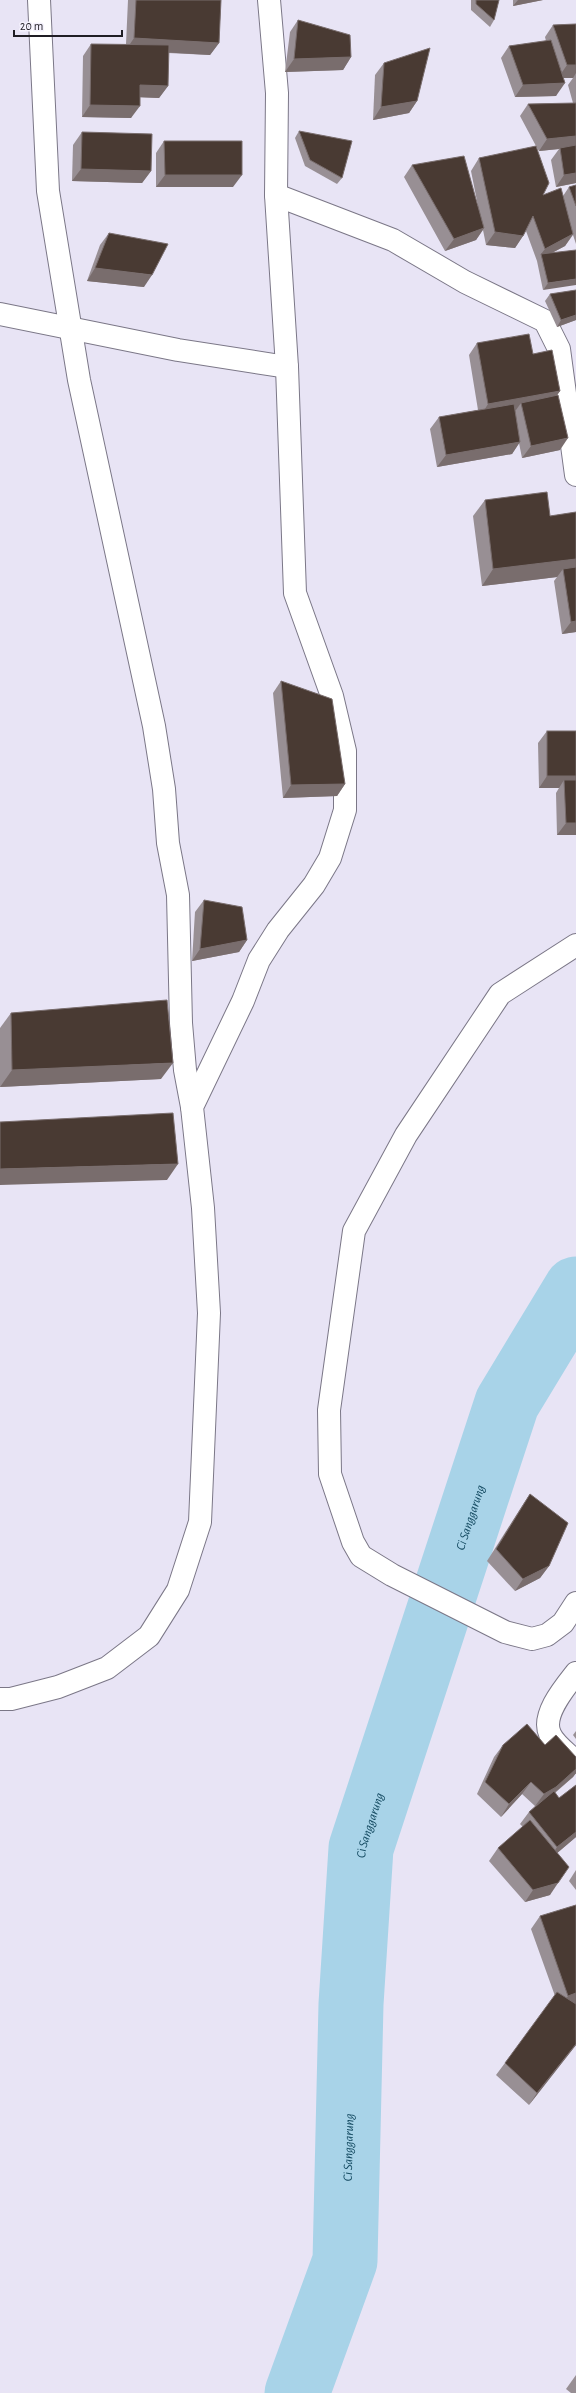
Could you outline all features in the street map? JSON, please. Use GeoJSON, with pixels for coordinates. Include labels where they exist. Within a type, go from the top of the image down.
{"type":"FeatureCollection","features":[{"type":"Feature","properties":{"kind":"street"},"geometry":{"type":"LineString","coordinates":[[0,1699],[11,1699],[58,1687],[107,1668],[148,1636],[178,1590],[200,1522],[210,1313],[203,1208],[192,1107],[185,1070],[181,1023],[178,895],[168,843],[164,789],[154,726],[79,380],[72,329],[48,191],[39,0]]}},
{"type":"Feature","properties":{"kind":"street"},"geometry":{"type":"LineString","coordinates":[[192,1107],[243,1000],[259,960],[278,930],[314,885],[330,858],[345,810],[345,751],[332,696],[295,593],[287,367],[276,195],[277,94],[269,0]]}},
{"type":"Feature","properties":{"kind":"street"},"geometry":{"type":"LineString","coordinates":[[276,195],[393,240],[466,282],[545,321],[559,349],[576,475]]}},
{"type":"Feature","properties":{"kind":"street"},"geometry":{"type":"LineString","coordinates":[[0,314],[178,350],[287,367]]}},
{"type":"Feature","properties":{"kind":"street"},"geometry":{"type":"LineString","coordinates":[[576,946],[500,994],[406,1134],[354,1231],[329,1410],[330,1474],[353,1542],[360,1556],[392,1575],[505,1632],[532,1639],[547,1635],[563,1623],[576,1603]]}},
{"type":"Feature","properties":{"kind":"street"},"geometry":{"type":"LineString","coordinates":[[576,1673],[556,1699],[548,1721],[550,1734],[576,1762]]}},
{"type":"Feature","properties":{"kind":"building"},"geometry":{"type":"Polygon","coordinates":[[[136,0],[221,0],[219,43],[134,38],[136,0]]]}},
{"type":"Feature","properties":{"kind":"building"},"geometry":{"type":"Polygon","coordinates":[[[476,0],[499,0],[494,20],[476,4],[476,0]]]}},
{"type":"Feature","properties":{"kind":"building"},"geometry":{"type":"Polygon","coordinates":[[[298,20],[350,35],[351,57],[294,59],[298,20]]]}},
{"type":"Feature","properties":{"kind":"building"},"geometry":{"type":"Polygon","coordinates":[[[576,24],[576,65],[567,65],[553,25],[576,24]]]}},
{"type":"Feature","properties":{"kind":"building"},"geometry":{"type":"Polygon","coordinates":[[[551,40],[565,83],[523,85],[509,46],[551,40]]]}},
{"type":"Feature","properties":{"kind":"building"},"geometry":{"type":"Polygon","coordinates":[[[91,44],[169,45],[168,86],[140,85],[140,106],[90,105],[91,44]]]}},
{"type":"Feature","properties":{"kind":"building"},"geometry":{"type":"Polygon","coordinates":[[[430,48],[417,101],[381,107],[384,63],[430,48]]]}},
{"type":"Feature","properties":{"kind":"building"},"geometry":{"type":"Polygon","coordinates":[[[576,103],[576,136],[547,139],[528,104],[576,103]]]}},
{"type":"Feature","properties":{"kind":"building"},"geometry":{"type":"Polygon","coordinates":[[[299,131],[352,141],[342,178],[310,160],[299,131]]]}},
{"type":"Feature","properties":{"kind":"building"},"geometry":{"type":"Polygon","coordinates":[[[82,132],[152,134],[151,171],[81,169],[82,132]]]}},
{"type":"Feature","properties":{"kind":"building"},"geometry":{"type":"Polygon","coordinates":[[[164,141],[242,141],[242,175],[165,175],[164,141]]]}},
{"type":"Feature","properties":{"kind":"building"},"geometry":{"type":"Polygon","coordinates":[[[576,145],[576,173],[564,175],[560,148],[576,145]]]}},
{"type":"Feature","properties":{"kind":"building"},"geometry":{"type":"Polygon","coordinates":[[[536,146],[549,183],[543,195],[561,188],[573,234],[545,249],[533,216],[523,236],[495,232],[479,158],[536,146]]]}},
{"type":"Feature","properties":{"kind":"building"},"geometry":{"type":"Polygon","coordinates":[[[464,156],[484,228],[454,239],[412,165],[464,156]]]}},
{"type":"Feature","properties":{"kind":"building"},"geometry":{"type":"Polygon","coordinates":[[[576,185],[576,206],[569,187],[576,185]]]}},
{"type":"Feature","properties":{"kind":"building"},"geometry":{"type":"Polygon","coordinates":[[[109,233],[168,244],[152,275],[95,268],[109,233]]]}},
{"type":"Feature","properties":{"kind":"building"},"geometry":{"type":"Polygon","coordinates":[[[576,250],[576,279],[548,283],[541,254],[576,250]]]}},
{"type":"Feature","properties":{"kind":"building"},"geometry":{"type":"Polygon","coordinates":[[[576,290],[576,315],[561,320],[550,294],[576,290]]]}},
{"type":"Feature","properties":{"kind":"building"},"geometry":{"type":"Polygon","coordinates":[[[529,334],[533,354],[552,350],[560,391],[488,404],[477,343],[529,334]]]}},
{"type":"Feature","properties":{"kind":"building"},"geometry":{"type":"Polygon","coordinates":[[[558,395],[568,438],[531,446],[521,403],[558,395]]]}},
{"type":"Feature","properties":{"kind":"building"},"geometry":{"type":"Polygon","coordinates":[[[514,404],[520,442],[446,455],[439,417],[514,404]]]}},
{"type":"Feature","properties":{"kind":"building"},"geometry":{"type":"Polygon","coordinates":[[[547,492],[550,516],[576,512],[576,559],[493,569],[485,500],[547,492]]]}},
{"type":"Feature","properties":{"kind":"building"},"geometry":{"type":"Polygon","coordinates":[[[576,567],[576,621],[571,622],[563,569],[576,567]]]}},
{"type":"Feature","properties":{"kind":"building"},"geometry":{"type":"Polygon","coordinates":[[[281,681],[332,699],[345,784],[291,785],[281,681]]]}},
{"type":"Feature","properties":{"kind":"building"},"geometry":{"type":"Polygon","coordinates":[[[547,731],[576,731],[576,776],[547,776],[547,731]]]}},
{"type":"Feature","properties":{"kind":"building"},"geometry":{"type":"Polygon","coordinates":[[[564,780],[576,780],[576,823],[566,823],[564,780]]]}},
{"type":"Feature","properties":{"kind":"building"},"geometry":{"type":"Polygon","coordinates":[[[204,900],[242,907],[247,940],[200,949],[204,900]]]}},
{"type":"Feature","properties":{"kind":"building"},"geometry":{"type":"Polygon","coordinates":[[[167,1000],[173,1063],[12,1070],[11,1013],[167,1000]]]}},
{"type":"Feature","properties":{"kind":"building"},"geometry":{"type":"Polygon","coordinates":[[[173,1113],[178,1164],[0,1169],[0,1122],[173,1113]]]}},
{"type":"Feature","properties":{"kind":"building"},"geometry":{"type":"Polygon","coordinates":[[[530,1494],[568,1523],[549,1566],[523,1579],[496,1549],[530,1494]]]}},
{"type":"Feature","properties":{"kind":"building"},"geometry":{"type":"Polygon","coordinates":[[[527,1724],[545,1745],[556,1735],[576,1757],[576,1769],[556,1787],[544,1794],[531,1782],[509,1804],[485,1782],[503,1745],[527,1724]]]}},
{"type":"Feature","properties":{"kind":"building"},"geometry":{"type":"Polygon","coordinates":[[[576,1785],[576,1832],[557,1847],[529,1812],[554,1791],[559,1798],[576,1785]]]}},
{"type":"Feature","properties":{"kind":"building"},"geometry":{"type":"Polygon","coordinates":[[[530,1820],[569,1867],[558,1883],[533,1890],[498,1848],[530,1820]]]}},
{"type":"Feature","properties":{"kind":"building"},"geometry":{"type":"Polygon","coordinates":[[[576,1905],[576,1993],[568,1996],[540,1916],[576,1905]]]}},
{"type":"Feature","properties":{"kind":"building"},"geometry":{"type":"Polygon","coordinates":[[[557,1992],[576,2004],[576,2044],[537,2093],[505,2063],[557,1992]]]}},
{"type":"Feature","properties":{"kind":"waterway","name":"Ci Sanggarung"},"geometry":{"type":"LineString","coordinates":[[297,2393],[345,2261],[351,2004],[361,1848],[507,1403],[576,1289]]}}]}
